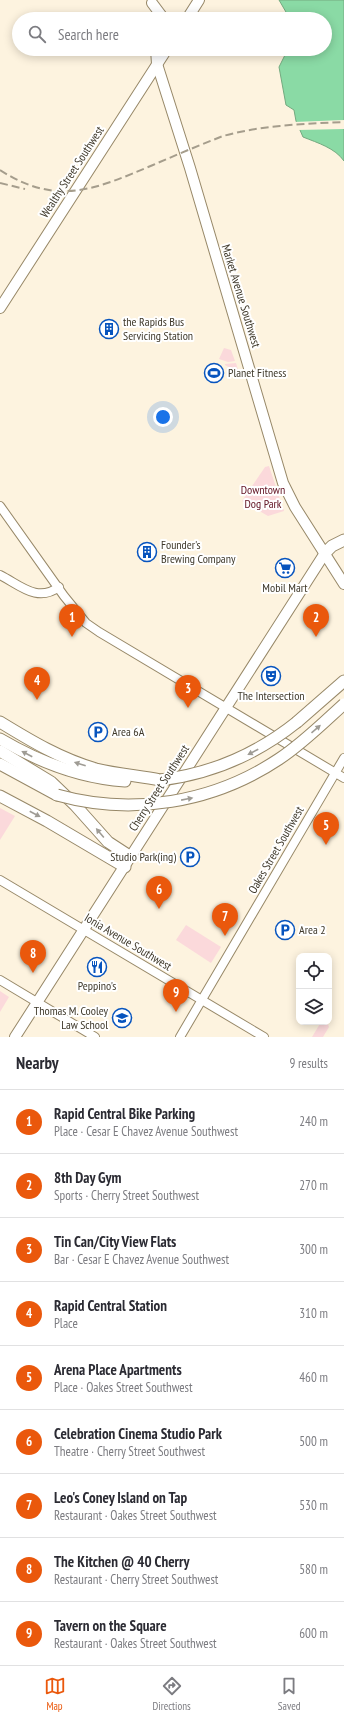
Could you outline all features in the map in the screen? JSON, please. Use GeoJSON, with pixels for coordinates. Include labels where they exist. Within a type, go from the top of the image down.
{"type":"FeatureCollection","features":[{"type":"Feature","properties":{"kind":"highway"},"geometry":{"type":"LineString","coordinates":[[325,553],[332,546],[344,540]]}},
{"type":"Feature","properties":{"kind":"highway"},"geometry":{"type":"LineString","coordinates":[[0,739],[34,758],[76,773],[118,780],[160,780],[186,776],[215,768],[251,753],[284,733],[344,681]]}},
{"type":"Feature","properties":{"kind":"highway"},"geometry":{"type":"LineString","coordinates":[[0,772],[57,795],[97,804],[123,805],[161,803],[205,794],[246,778],[279,759],[297,746],[344,704]]}},
{"type":"Feature","properties":{"kind":"highway"},"geometry":{"type":"LineString","coordinates":[[0,722],[39,745],[71,761],[102,770],[160,780]]}},
{"type":"Feature","properties":{"kind":"highway"},"geometry":{"type":"LineString","coordinates":[[0,751],[51,782],[76,805],[105,839],[128,862]]}},
{"type":"Feature","properties":{"kind":"highway"},"geometry":{"type":"LineString","coordinates":[[0,764],[57,795]]}},
{"type":"Feature","properties":{"kind":"highway"},"geometry":{"type":"LineString","coordinates":[[0,796],[128,862]]}},
{"type":"Feature","properties":{"kind":"main road"},"geometry":{"type":"LineString","coordinates":[[152,2],[153,12]]}},
{"type":"Feature","properties":{"kind":"main road"},"geometry":{"type":"LineString","coordinates":[[152,2],[159,12]]}},
{"type":"Feature","properties":{"kind":"main road"},"geometry":{"type":"LineString","coordinates":[[186,12],[197,3]]}},
{"type":"Feature","properties":{"kind":"main road"},"geometry":{"type":"LineString","coordinates":[[191,12],[197,3]]}},
{"type":"Feature","properties":{"kind":"main road","name":"Market Avenue Southwest"},"geometry":{"type":"LineString","coordinates":[[156,56],[157,64],[283,482],[295,507],[344,584]]}},
{"type":"Feature","properties":{"kind":"main road","name":"Wealthy Street Southwest"},"geometry":{"type":"LineString","coordinates":[[0,308],[162,56]]}},
{"type":"Feature","properties":{"kind":"main road","name":"Cherry Street Southwest"},"geometry":{"type":"LineString","coordinates":[[15,1037],[85,930],[325,553]]}},
{"type":"Feature","properties":{"kind":"street"},"geometry":{"type":"LineString","coordinates":[[0,506],[78,614],[92,628],[344,778]]}},
{"type":"Feature","properties":{"kind":"street"},"geometry":{"type":"LineString","coordinates":[[0,575],[32,592],[40,594],[52,592],[59,587]]}},
{"type":"Feature","properties":{"kind":"street","name":"Oakes Street Southwest"},"geometry":{"type":"LineString","coordinates":[[180,1037],[344,758]]}},
{"type":"Feature","properties":{"kind":"street","name":"Ionia Avenue Southwest"},"geometry":{"type":"LineString","coordinates":[[0,880],[264,1037]]}},
{"type":"Feature","properties":{"kind":"street"},"geometry":{"type":"LineString","coordinates":[[0,980],[95,1037]]}},
{"type":"Feature","properties":{"kind":"green space"},"geometry":{"type":"Polygon","coordinates":[[[224,348],[231,350],[235,361],[228,362],[219,359],[224,348]]]}},
{"type":"Feature","properties":{"kind":"green space"},"geometry":{"type":"Polygon","coordinates":[[[236,363],[239,373],[225,365],[225,364],[236,363]]]}},
{"type":"Feature","properties":{"kind":"green space","name":"Downtown Dog Park"},"geometry":{"type":"Polygon","coordinates":[[[269,466],[284,511],[268,516],[242,501],[265,467],[269,466]]]}},
{"type":"Feature","properties":{"kind":"green space"},"geometry":{"type":"Polygon","coordinates":[[[0,808],[15,816],[0,840],[0,808]]]}},
{"type":"Feature","properties":{"kind":"green space"},"geometry":{"type":"Polygon","coordinates":[[[186,925],[221,947],[211,963],[176,940],[186,925]]]}},
{"type":"Feature","properties":{"kind":"green space"},"geometry":{"type":"Polygon","coordinates":[[[0,991],[9,997],[0,1012],[0,991]]]}},
{"type":"Feature","properties":{"kind":"green space"},"geometry":{"type":"Polygon","coordinates":[[[319,1025],[328,1025],[329,1027],[323,1037],[312,1037],[319,1025]]]}},
{"type":"Feature","properties":{"kind":"shaded area"},"geometry":{"type":"Polygon","coordinates":[[[279,0],[344,0],[344,161],[331,149],[303,137],[296,121],[294,110],[286,105],[279,67],[284,56],[332,56],[332,12],[286,12],[279,0]]]}},
{"type":"Feature","properties":{"kind":"pier"},"geometry":{"type":"Polygon","coordinates":[[[344,120],[344,129],[298,130],[294,122],[344,120]]]}},
{"type":"Feature","properties":{"kind":"railway"},"geometry":{"type":"LineString","coordinates":[[0,170],[21,181],[40,188],[58,191],[76,190],[95,187],[113,181],[223,136],[238,132],[298,124],[344,122]]}},
{"type":"Feature","properties":{"kind":"railway"},"geometry":{"type":"LineString","coordinates":[[0,183],[25,189]]}},
{"type":"Feature","properties":{"kind":"place","name":"the Rapids Bus Servicing Station"},"geometry":{"type":"Point","coordinates":[109,329]}},
{"type":"Feature","properties":{"kind":"place","name":"Planet Fitness"},"geometry":{"type":"Point","coordinates":[214,373]}},
{"type":"Feature","properties":{"kind":"place","name":"Founder's Brewing Company"},"geometry":{"type":"Point","coordinates":[147,552]}},
{"type":"Feature","properties":{"kind":"place","name":"Mobil Mart"},"geometry":{"type":"Point","coordinates":[285,568]}},
{"type":"Feature","properties":{"kind":"place","name":"Rapid Central Bike Parking"},"geometry":{"type":"Point","coordinates":[72,637]}},
{"type":"Feature","properties":{"kind":"place","name":"8th Day Gym"},"geometry":{"type":"Point","coordinates":[316,637]}},
{"type":"Feature","properties":{"kind":"place","name":"The Intersection"},"geometry":{"type":"Point","coordinates":[271,676]}},
{"type":"Feature","properties":{"kind":"place","name":"Rapid Central Station"},"geometry":{"type":"Point","coordinates":[37,700]}},
{"type":"Feature","properties":{"kind":"place","name":"Tin Can/City View Flats"},"geometry":{"type":"Point","coordinates":[188,708]}},
{"type":"Feature","properties":{"kind":"place","name":"Area 6A"},"geometry":{"type":"Point","coordinates":[98,732]}},
{"type":"Feature","properties":{"kind":"place","name":"Arena Place Apartments"},"geometry":{"type":"Point","coordinates":[326,845]}},
{"type":"Feature","properties":{"kind":"place","name":"Studio Park(ing)"},"geometry":{"type":"Point","coordinates":[190,857]}},
{"type":"Feature","properties":{"kind":"place","name":"Celebration Cinema Studio Park"},"geometry":{"type":"Point","coordinates":[159,909]}},
{"type":"Feature","properties":{"kind":"place","name":"Area 2"},"geometry":{"type":"Point","coordinates":[285,930]}},
{"type":"Feature","properties":{"kind":"place","name":"Leo's Coney Island on Tap"},"geometry":{"type":"Point","coordinates":[225,936]}},
{"type":"Feature","properties":{"kind":"place","name":"Peppino's"},"geometry":{"type":"Point","coordinates":[97,967]}},
{"type":"Feature","properties":{"kind":"place","name":"The Kitchen @ 40 Cherry"},"geometry":{"type":"Point","coordinates":[33,973]}},
{"type":"Feature","properties":{"kind":"place","name":"Tavern on the Square"},"geometry":{"type":"Point","coordinates":[176,1012]}},
{"type":"Feature","properties":{"kind":"place","name":"Thomas M. Cooley Law School"},"geometry":{"type":"Point","coordinates":[122,1018]}}]}
